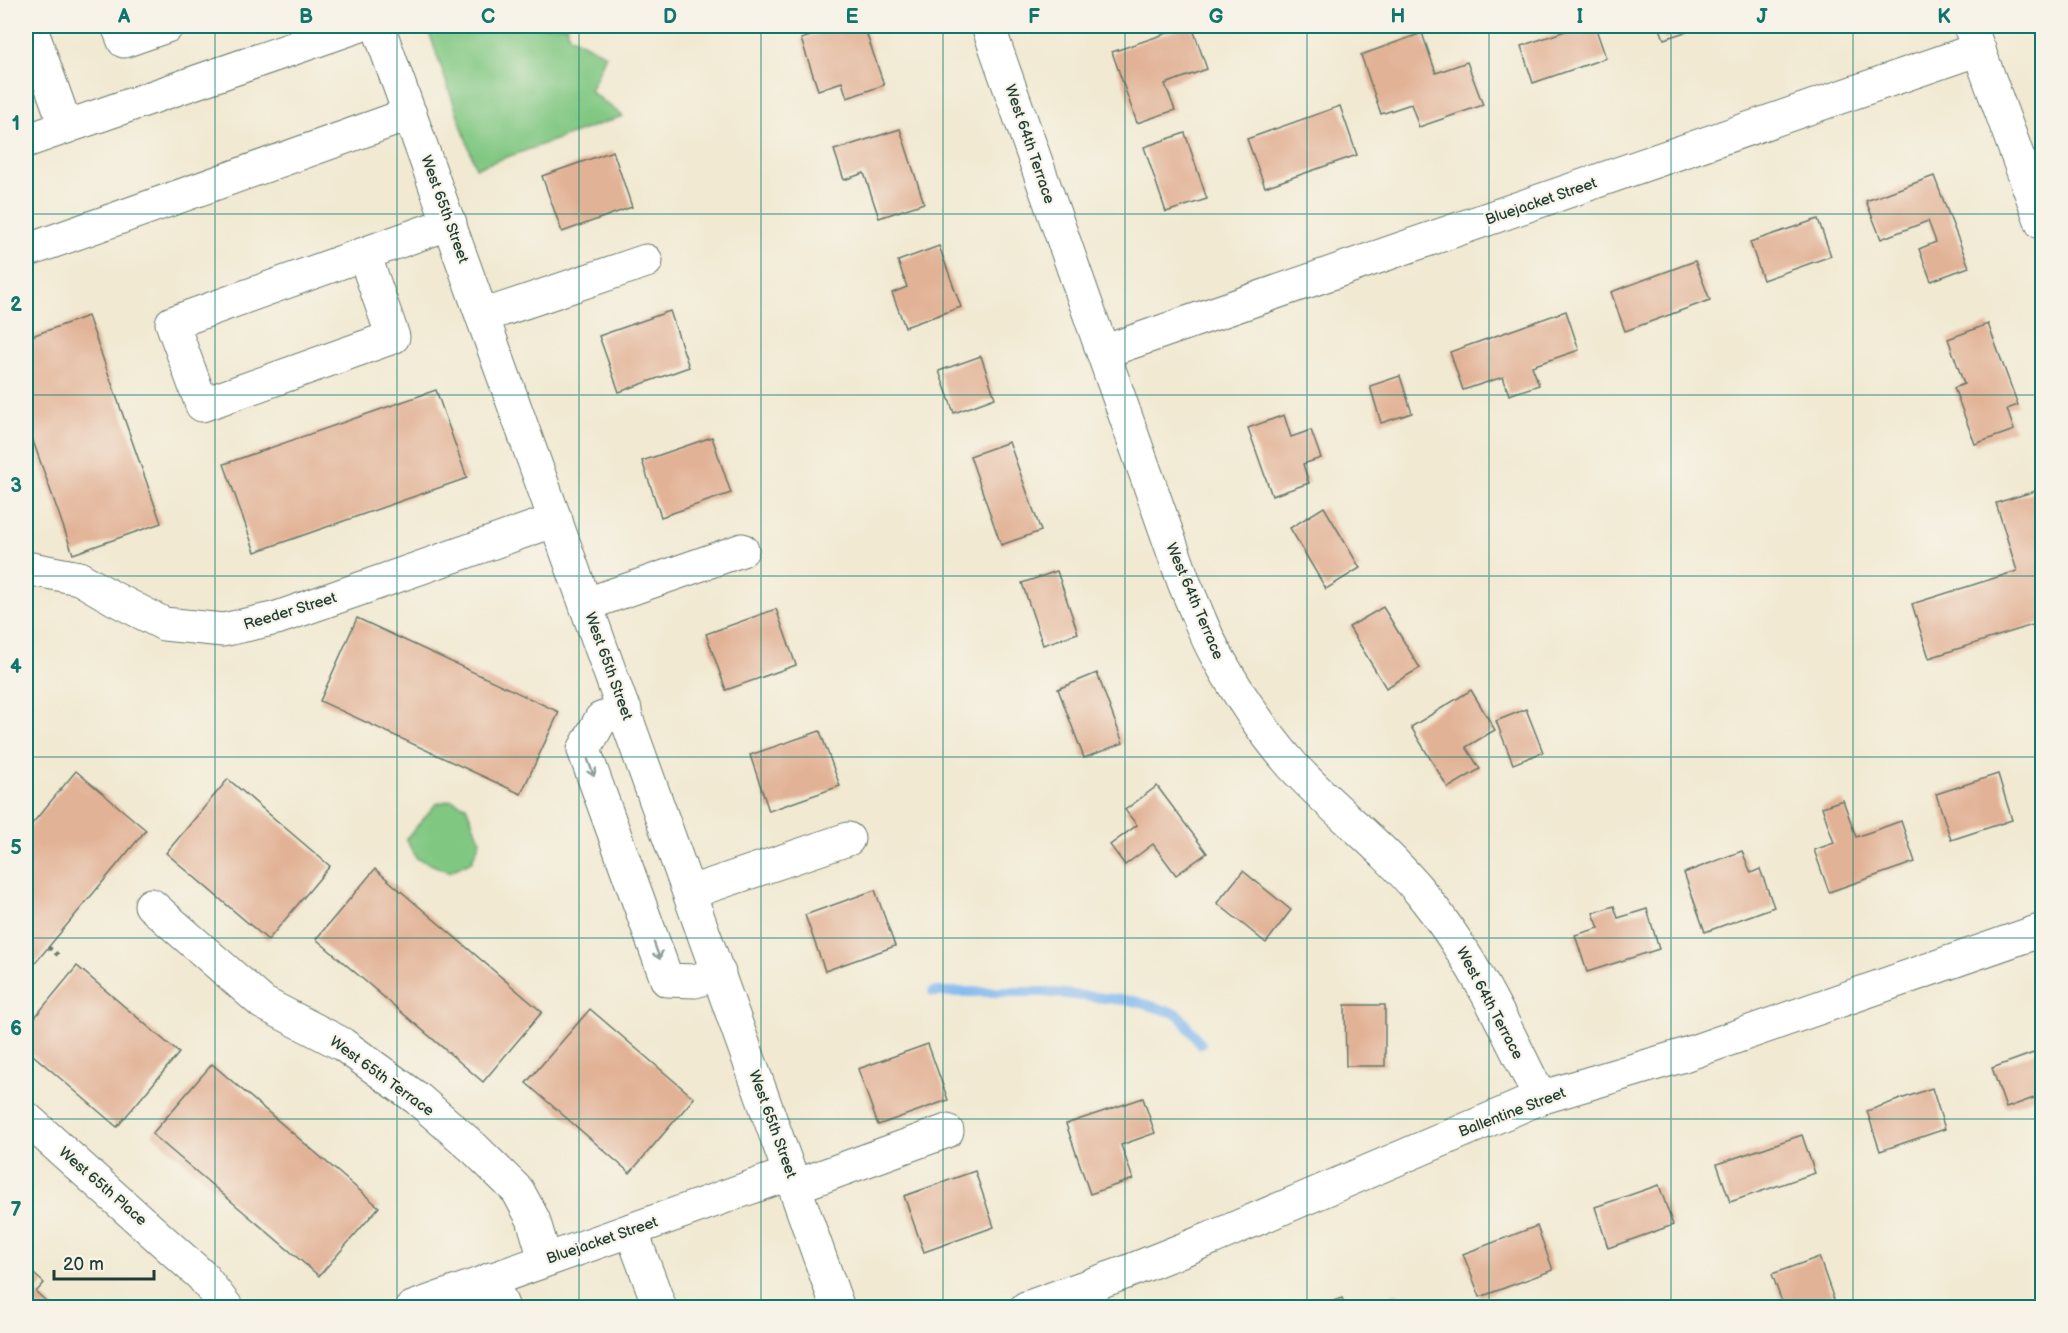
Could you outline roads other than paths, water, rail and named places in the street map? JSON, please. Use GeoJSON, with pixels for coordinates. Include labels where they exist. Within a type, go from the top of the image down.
{"type":"FeatureCollection","features":[{"type":"Feature","properties":{"kind":"street"},"geometry":{"type":"LineString","coordinates":[[30,26],[66,127]]}},
{"type":"Feature","properties":{"kind":"street"},"geometry":{"type":"LineString","coordinates":[[118,26],[123,41],[167,26]]}},
{"type":"Feature","properties":{"kind":"street"},"geometry":{"type":"LineString","coordinates":[[26,141],[358,26]]}},
{"type":"Feature","properties":{"kind":"street","name":"West 65th Street"},"geometry":{"type":"LineString","coordinates":[[378,26],[691,892],[838,1308]]}},
{"type":"Feature","properties":{"kind":"street","name":"West 64th Terrace"},"geometry":{"type":"LineString","coordinates":[[988,26],[1185,585],[1216,654],[1255,718],[1292,765],[1382,851],[1419,891],[1453,935],[1488,993],[1540,1098]]}},
{"type":"Feature","properties":{"kind":"street"},"geometry":{"type":"LineString","coordinates":[[1974,37],[2043,223]]}},
{"type":"Feature","properties":{"kind":"street","name":"Bluejacket Street"},"geometry":{"type":"LineString","coordinates":[[1103,352],[1974,37]]}},
{"type":"Feature","properties":{"kind":"street"},"geometry":{"type":"LineString","coordinates":[[26,251],[410,114]]}},
{"type":"Feature","properties":{"kind":"street"},"geometry":{"type":"LineString","coordinates":[[364,254],[393,337],[202,405],[172,323],[450,223]]}},
{"type":"Feature","properties":{"kind":"street"},"geometry":{"type":"LineString","coordinates":[[483,316],[646,261]]}},
{"type":"Feature","properties":{"kind":"street","name":"Reeder Street"},"geometry":{"type":"LineString","coordinates":[[26,568],[79,578],[164,624],[223,630],[277,618],[556,520]]}},
{"type":"Feature","properties":{"kind":"street"},"geometry":{"type":"LineString","coordinates":[[587,604],[742,550]]}},
{"type":"Feature","properties":{"kind":"street"},"geometry":{"type":"LineString","coordinates":[[625,710],[601,719],[584,750],[667,980],[695,981],[719,973]]}},
{"type":"Feature","properties":{"kind":"street"},"geometry":{"type":"LineString","coordinates":[[691,892],[848,839]]}},
{"type":"Feature","properties":{"kind":"street","name":"West 65th Terrace"},"geometry":{"type":"LineString","coordinates":[[151,905],[263,1003],[342,1044],[418,1099],[475,1149],[518,1191],[532,1219],[545,1260]]}},
{"type":"Feature","properties":{"kind":"street","name":"Ballentine Street"},"geometry":{"type":"LineString","coordinates":[[1026,1308],[1127,1272],[1212,1238],[1540,1098],[1681,1056],[2043,930]]}},
{"type":"Feature","properties":{"kind":"street","name":"West 65th Place"},"geometry":{"type":"LineString","coordinates":[[26,1118],[202,1276],[227,1308]]}},
{"type":"Feature","properties":{"kind":"street","name":"Bluejacket Street"},"geometry":{"type":"LineString","coordinates":[[412,1308],[497,1293],[545,1260],[631,1230],[948,1131]]}},
{"type":"Feature","properties":{"kind":"street"},"geometry":{"type":"LineString","coordinates":[[631,1230],[660,1308]]}},
{"type":"Feature","properties":{"kind":"waterway"},"geometry":{"type":"LineString","coordinates":[[933,992],[1044,992],[1134,1001],[1178,1014],[1201,1044]]}},
{"type":"Feature","properties":{"kind":"waterway"},"geometry":{"type":"LineString","coordinates":[[1395,1299],[1401,1308]]}}]}
